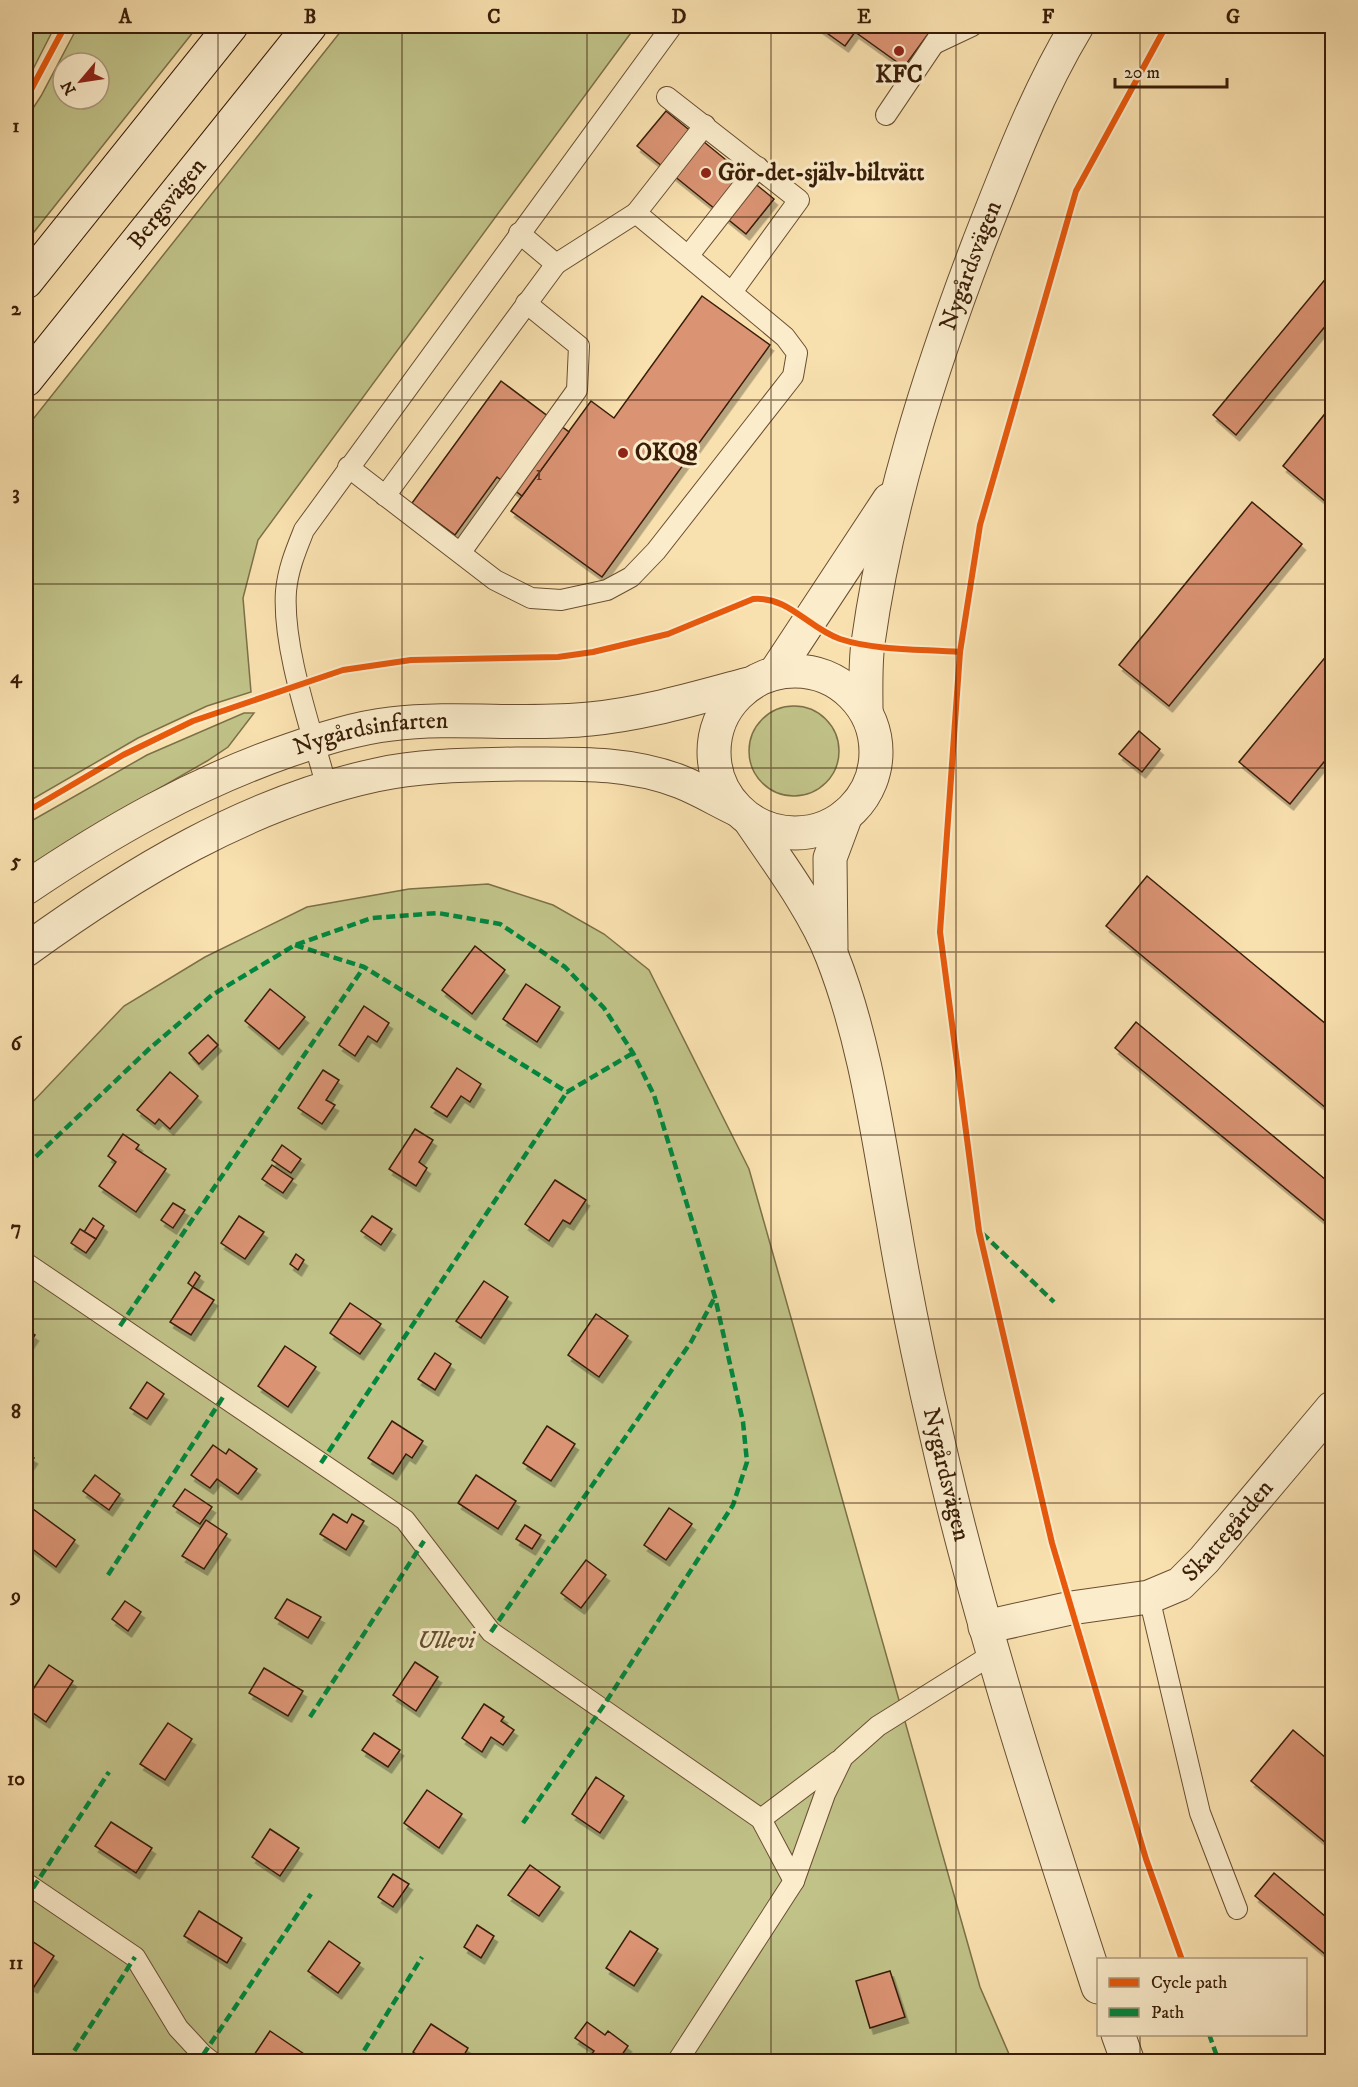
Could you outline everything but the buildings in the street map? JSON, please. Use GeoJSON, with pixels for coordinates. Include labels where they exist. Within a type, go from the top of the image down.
{"type":"FeatureCollection","features":[{"type":"Feature","properties":{"kind":"street"},"geometry":{"type":"LineString","coordinates":[[26,282],[231,26]]}},
{"type":"Feature","properties":{"kind":"street","name":"Bergsvägen"},"geometry":{"type":"LineString","coordinates":[[26,380],[310,26]]}},
{"type":"Feature","properties":{"kind":"street","name":"Nygårdsvägen"},"geometry":{"type":"LineString","coordinates":[[866,711],[868,645],[898,486],[967,276],[1005,176],[1069,34]]}},
{"type":"Feature","properties":{"kind":"street","name":"Nygårdsvägen"},"geometry":{"type":"LineString","coordinates":[[762,678],[898,486]]}},
{"type":"Feature","properties":{"kind":"street"},"geometry":{"type":"LineString","coordinates":[[810,672],[826,677],[842,686],[866,711],[875,738],[875,767],[865,794],[846,815],[819,829],[791,833],[762,826],[744,815],[718,780],[714,763],[714,744],[725,710],[762,678],[810,672]]}},
{"type":"Feature","properties":{"kind":"street","name":"Nygårdsinfarten"},"geometry":{"type":"LineString","coordinates":[[26,888],[83,849],[162,804],[260,761],[315,742],[399,723],[430,721],[503,723],[589,719],[649,710],[762,678]]}},
{"type":"Feature","properties":{"kind":"street","name":"Nygårdsinfarten"},"geometry":{"type":"LineString","coordinates":[[26,950],[141,872],[213,833],[327,788],[377,775],[437,767],[602,764],[633,768],[672,779],[744,815]]}},
{"type":"Feature","properties":{"kind":"street","name":"Nygårdsvägen"},"geometry":{"type":"LineString","coordinates":[[744,815],[788,876],[831,953],[854,1022],[869,1085],[897,1247],[937,1437],[989,1641],[1097,1984]]}},
{"type":"Feature","properties":{"kind":"street","name":"Nygårdsvägen"},"geometry":{"type":"LineString","coordinates":[[831,953],[830,858],[846,815]]}},
{"type":"Feature","properties":{"kind":"street","name":"Skattegården"},"geometry":{"type":"LineString","coordinates":[[989,1641],[1071,1608],[1149,1597],[1180,1584],[1204,1560],[1332,1408]]}},
{"type":"Feature","properties":{"kind":"street"},"geometry":{"type":"LineString","coordinates":[[1119,2036],[1128,2061]]}},
{"type":"Feature","properties":{"kind":"lane"},"geometry":{"type":"LineString","coordinates":[[327,788],[287,623],[286,591],[292,560],[304,530],[672,26]]}},
{"type":"Feature","properties":{"kind":"lane"},"geometry":{"type":"LineString","coordinates":[[886,115],[946,26]]}},
{"type":"Feature","properties":{"kind":"lane"},"geometry":{"type":"LineString","coordinates":[[936,43],[972,26]]}},
{"type":"Feature","properties":{"kind":"lane"},"geometry":{"type":"LineString","coordinates":[[667,97],[799,200],[732,292]]}},
{"type":"Feature","properties":{"kind":"lane"},"geometry":{"type":"LineString","coordinates":[[385,496],[556,264],[636,213],[705,125]]}},
{"type":"Feature","properties":{"kind":"lane"},"geometry":{"type":"LineString","coordinates":[[689,255],[758,167]]}},
{"type":"Feature","properties":{"kind":"lane"},"geometry":{"type":"LineString","coordinates":[[348,467],[495,580],[531,598],[561,600],[607,590],[632,577],[656,551],[793,376],[797,353],[785,337],[636,213]]}},
{"type":"Feature","properties":{"kind":"lane"},"geometry":{"type":"LineString","coordinates":[[519,234],[556,264]]}},
{"type":"Feature","properties":{"kind":"lane"},"geometry":{"type":"LineString","coordinates":[[461,552],[577,390],[579,346],[526,303]]}},
{"type":"Feature","properties":{"kind":"lane"},"geometry":{"type":"LineString","coordinates":[[26,1263],[405,1520],[424,1541],[491,1632],[761,1819],[794,1881]]}},
{"type":"Feature","properties":{"kind":"lane"},"geometry":{"type":"LineString","coordinates":[[1149,1597],[1200,1813],[1237,1909]]}},
{"type":"Feature","properties":{"kind":"lane"},"geometry":{"type":"LineString","coordinates":[[761,1819],[989,1641]]}},
{"type":"Feature","properties":{"kind":"lane"},"geometry":{"type":"LineString","coordinates":[[677,2061],[794,1881],[825,1794],[843,1757]]}},
{"type":"Feature","properties":{"kind":"lane"},"geometry":{"type":"LineString","coordinates":[[26,1883],[135,1958],[178,2028],[203,2055],[212,2061]]}},
{"type":"Feature","properties":{"kind":"green space"},"geometry":{"type":"Polygon","coordinates":[[[26,26],[55,26],[26,83],[26,26]]]}},
{"type":"Feature","properties":{"kind":"green space"},"geometry":{"type":"Polygon","coordinates":[[[78,26],[198,26],[26,242],[26,119],[51,77],[51,111],[111,111],[111,51],[65,51],[78,26]]]}},
{"type":"Feature","properties":{"kind":"green space"},"geometry":{"type":"Polygon","coordinates":[[[345,26],[636,26],[258,540],[243,598],[251,692],[207,706],[138,738],[26,803],[26,428],[345,26]]]}},
{"type":"Feature","properties":{"kind":"green space"},"geometry":{"type":"Polygon","coordinates":[[[794,706],[811,710],[826,719],[835,734],[839,751],[835,768],[826,783],[811,792],[794,796],[777,792],[762,783],[753,768],[749,751],[753,734],[762,719],[777,710],[794,706]]]}},
{"type":"Feature","properties":{"kind":"green space"},"geometry":{"type":"Polygon","coordinates":[[[244,713],[254,713],[228,747],[78,835],[26,871],[26,824],[147,755],[244,713]]]}},
{"type":"Feature","properties":{"kind":"green space","name":"Ullevi"},"geometry":{"type":"Polygon","coordinates":[[[488,884],[553,905],[604,934],[649,970],[749,1169],[980,1987],[1012,2061],[26,2061],[26,1109],[124,1006],[205,957],[307,907],[409,889],[488,884]]]}},
{"type":"Feature","properties":{"kind":"marked path"},"geometry":{"type":"LineString","coordinates":[[26,1166],[149,1049],[212,995],[295,945],[372,918],[438,913],[500,924],[565,967],[604,1008],[633,1053],[654,1095],[715,1297],[743,1422],[747,1462],[733,1505],[602,1708],[523,1823]]}},
{"type":"Feature","properties":{"kind":"marked path"},"geometry":{"type":"LineString","coordinates":[[295,945],[364,967],[567,1092],[633,1053]]}},
{"type":"Feature","properties":{"kind":"marked path"},"geometry":{"type":"LineString","coordinates":[[120,1326],[364,967]]}},
{"type":"Feature","properties":{"kind":"marked path"},"geometry":{"type":"LineString","coordinates":[[321,1463],[567,1092]]}},
{"type":"Feature","properties":{"kind":"marked path"},"geometry":{"type":"LineString","coordinates":[[982,1233],[1054,1302]]}},
{"type":"Feature","properties":{"kind":"marked path"},"geometry":{"type":"LineString","coordinates":[[491,1632],[691,1342],[715,1297]]}},
{"type":"Feature","properties":{"kind":"marked path"},"geometry":{"type":"LineString","coordinates":[[108,1575],[223,1397]]}},
{"type":"Feature","properties":{"kind":"marked path"},"geometry":{"type":"LineString","coordinates":[[310,1717],[424,1541]]}},
{"type":"Feature","properties":{"kind":"marked path"},"geometry":{"type":"LineString","coordinates":[[33,1888],[109,1772]]}},
{"type":"Feature","properties":{"kind":"marked path"},"geometry":{"type":"LineString","coordinates":[[203,2055],[311,1894]]}},
{"type":"Feature","properties":{"kind":"marked path"},"geometry":{"type":"LineString","coordinates":[[67,2062],[135,1957]]}},
{"type":"Feature","properties":{"kind":"marked path"},"geometry":{"type":"LineString","coordinates":[[357,2062],[422,1957]]}},
{"type":"Feature","properties":{"kind":"marked path"},"geometry":{"type":"LineString","coordinates":[[1210,2036],[1219,2062]]}},
{"type":"Feature","properties":{"kind":"cycle path"},"geometry":{"type":"LineString","coordinates":[[26,99],[65,26]]}},
{"type":"Feature","properties":{"kind":"cycle path"},"geometry":{"type":"LineString","coordinates":[[1166,26],[1076,191],[980,525],[960,652],[940,932],[979,1231],[1052,1543],[1146,1859],[1181,1958]]}},
{"type":"Feature","properties":{"kind":"cycle path"},"geometry":{"type":"LineString","coordinates":[[26,812],[123,755],[193,721],[343,670],[411,660],[558,657],[593,652],[668,634],[753,599],[777,602],[829,634],[854,643],[884,648],[960,652]]}},
{"type":"Feature","properties":{"kind":"place","name":"KFC"},"geometry":{"type":"Point","coordinates":[899,51]}},
{"type":"Feature","properties":{"kind":"place","name":"Gör-det-själv-biltvätt"},"geometry":{"type":"Point","coordinates":[706,173]}},
{"type":"Feature","properties":{"kind":"place","name":"OKQ8"},"geometry":{"type":"Point","coordinates":[623,453]}}]}
